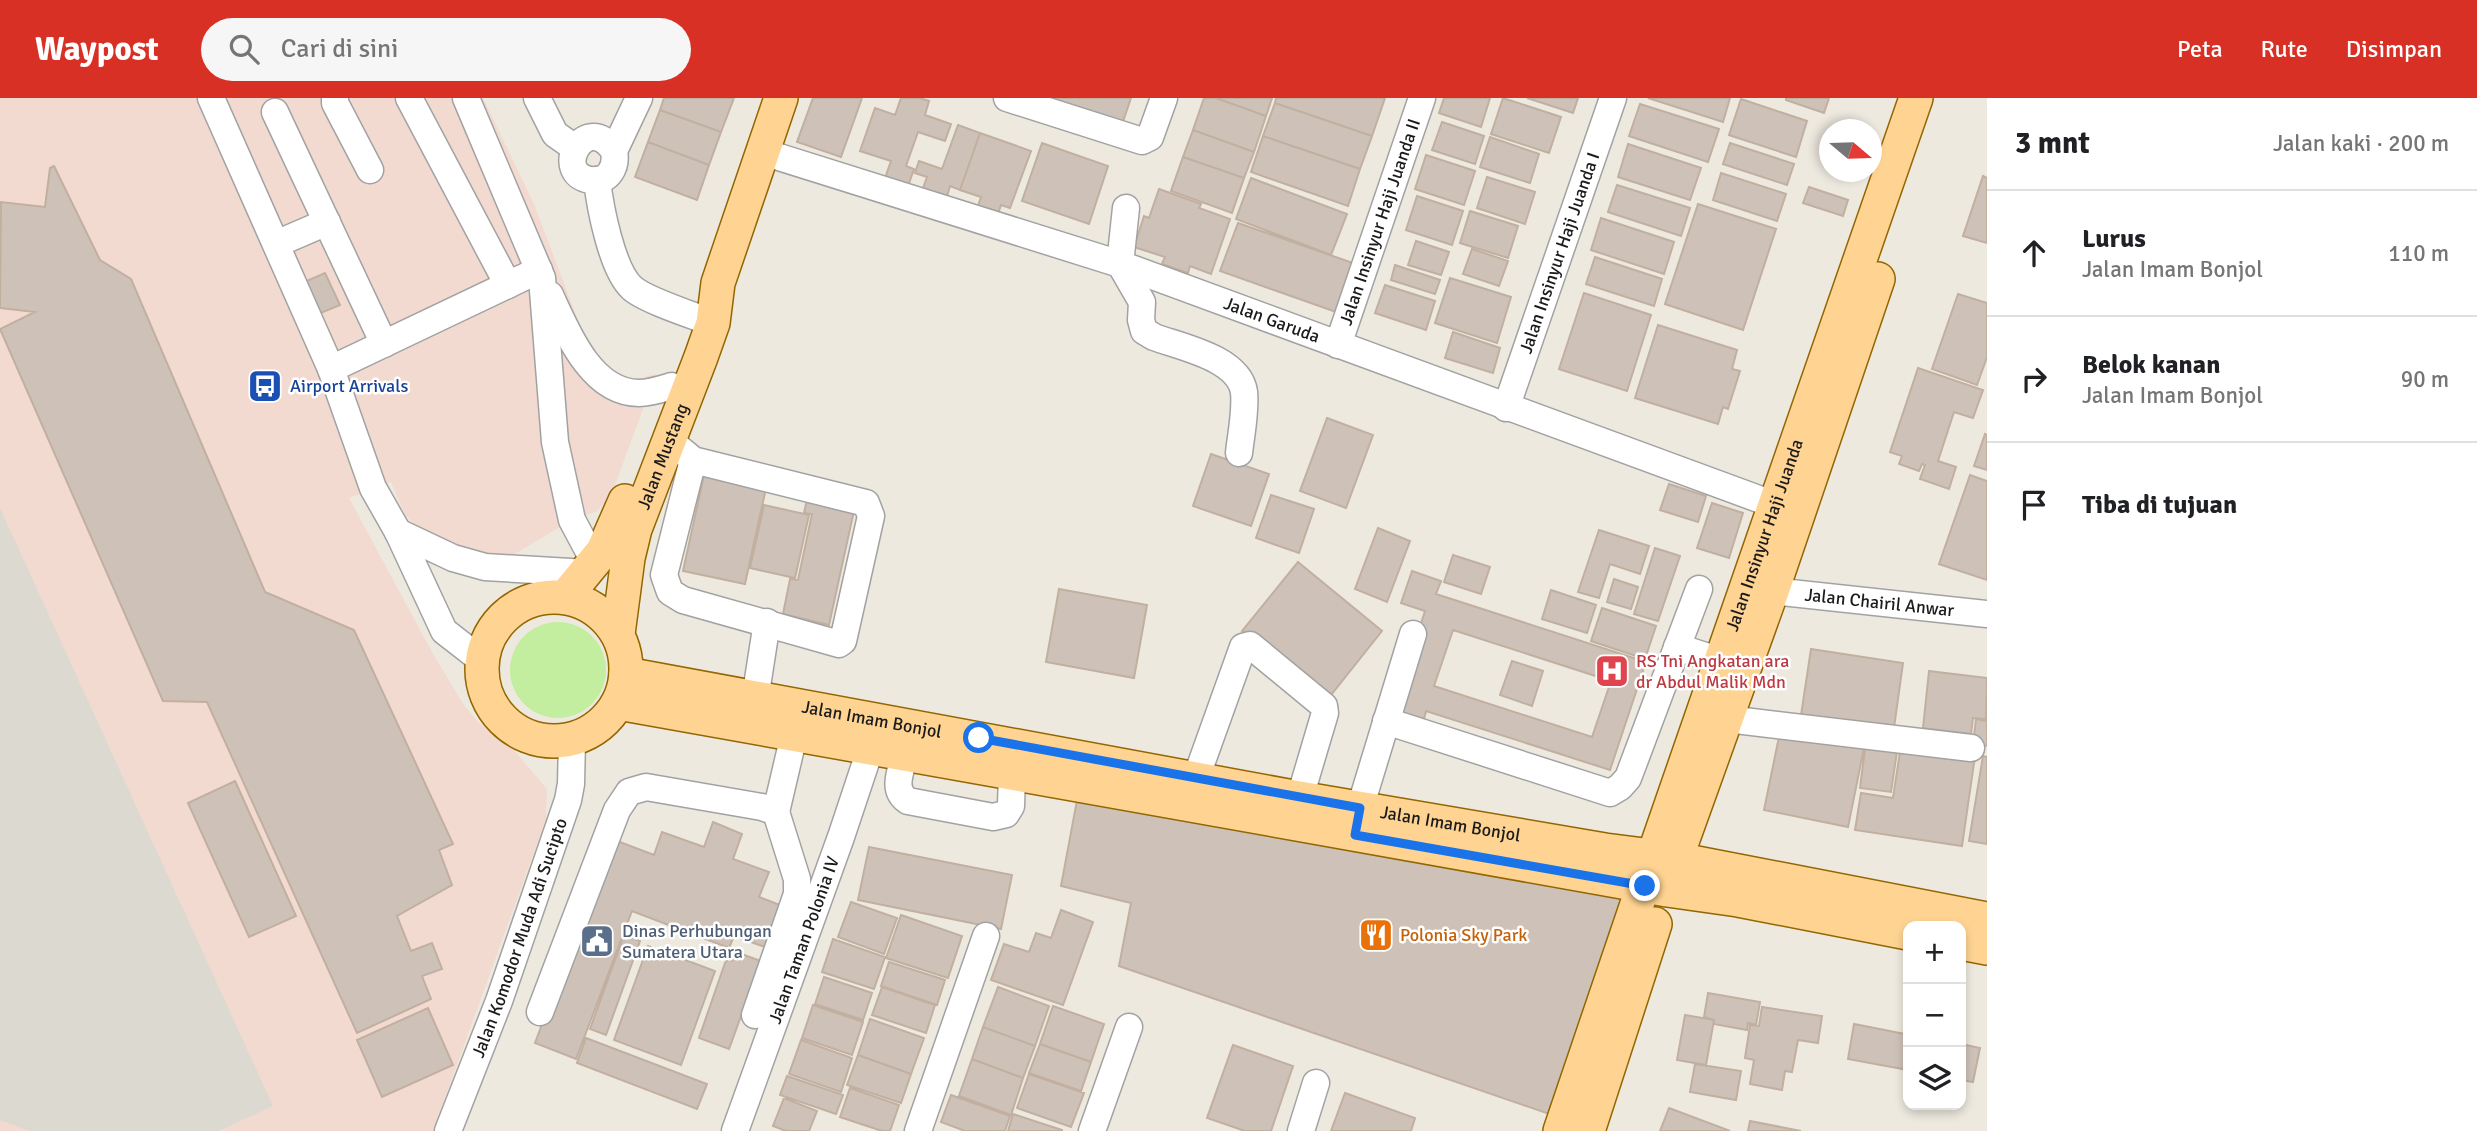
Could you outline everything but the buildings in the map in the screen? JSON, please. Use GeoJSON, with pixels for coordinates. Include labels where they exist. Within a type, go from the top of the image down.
{"type":"FeatureCollection","features":[{"type":"Feature","properties":{"kind":"main road","name":"Jalan Mustang"},"geometry":{"type":"LineString","coordinates":[[583,577],[610,538],[672,386],[705,320],[781,98]]}},
{"type":"Feature","properties":{"kind":"main road","name":"Jalan Insinyur Haji Juanda"},"geometry":{"type":"LineString","coordinates":[[1588,1131],[1721,661],[1916,98]]}},
{"type":"Feature","properties":{"kind":"main road","name":"Jalan Insinyur Haji Juanda"},"geometry":{"type":"LineString","coordinates":[[1560,1131],[1660,873],[1727,719],[1940,98]]}},
{"type":"Feature","properties":{"kind":"main road","name":"Jalan Mustang"},"geometry":{"type":"LineString","coordinates":[[618,634],[628,558],[635,529],[681,450],[705,320]]}},
{"type":"Feature","properties":{"kind":"main road"},"geometry":{"type":"LineString","coordinates":[[583,577],[588,605],[599,612],[618,634],[626,660],[622,688],[599,726],[572,740],[539,740],[523,735],[509,726],[489,701],[480,671],[480,659],[491,633],[504,617],[583,577]]}},
{"type":"Feature","properties":{"kind":"main road","name":"Jalan Imam Bonjol"},"geometry":{"type":"LineString","coordinates":[[622,688],[755,699],[995,760]]}},
{"type":"Feature","properties":{"kind":"main road","name":"Jalan Imam Bonjol"},"geometry":{"type":"LineString","coordinates":[[622,688],[794,735],[905,754],[995,760],[1127,780],[1660,873],[1987,919]]}},
{"type":"Feature","properties":{"kind":"main road","name":"Jalan Imam Bonjol"},"geometry":{"type":"LineString","coordinates":[[1127,780],[1196,778],[1296,811]]}},
{"type":"Feature","properties":{"kind":"main road","name":"Jalan Imam Bonjol"},"geometry":{"type":"LineString","coordinates":[[1660,873],[1738,900],[1903,932]]}},
{"type":"Feature","properties":{"kind":"main road"},"geometry":{"type":"LineString","coordinates":[[1966,944],[1987,948]]}},
{"type":"Feature","properties":{"kind":"street"},"geometry":{"type":"LineString","coordinates":[[211,98],[331,369],[373,488],[398,532],[444,631],[480,659]]}},
{"type":"Feature","properties":{"kind":"street"},"geometry":{"type":"LineString","coordinates":[[335,98],[335,103],[370,170]]}},
{"type":"Feature","properties":{"kind":"street"},"geometry":{"type":"LineString","coordinates":[[409,98],[508,285]]}},
{"type":"Feature","properties":{"kind":"street"},"geometry":{"type":"LineString","coordinates":[[466,98],[566,330],[585,362],[599,377],[625,390],[640,393],[672,386]]}},
{"type":"Feature","properties":{"kind":"street"},"geometry":{"type":"LineString","coordinates":[[537,98],[555,134],[575,148]]}},
{"type":"Feature","properties":{"kind":"street"},"geometry":{"type":"LineString","coordinates":[[614,151],[639,98]]}},
{"type":"Feature","properties":{"kind":"street"},"geometry":{"type":"LineString","coordinates":[[1007,98],[1142,141],[1150,137],[1164,98]]}},
{"type":"Feature","properties":{"kind":"street","name":"Jalan Insinyur Haji Juanda II"},"geometry":{"type":"LineString","coordinates":[[1338,345],[1422,98]]}},
{"type":"Feature","properties":{"kind":"street","name":"Jalan Insinyur Haji Juanda I"},"geometry":{"type":"LineString","coordinates":[[1506,408],[1613,98]]}},
{"type":"Feature","properties":{"kind":"street"},"geometry":{"type":"LineString","coordinates":[[275,112],[384,344]]}},
{"type":"Feature","properties":{"kind":"street"},"geometry":{"type":"LineString","coordinates":[[591,137],[609,143],[616,160],[613,170],[606,177],[597,180],[588,180],[579,175],[572,158],[575,148],[581,141],[591,137]]}},
{"type":"Feature","properties":{"kind":"street","name":"Jalan Garuda"},"geometry":{"type":"LineString","coordinates":[[763,152],[1120,264],[1775,505]]}},
{"type":"Feature","properties":{"kind":"street"},"geometry":{"type":"LineString","coordinates":[[597,180],[599,202],[617,264],[632,288],[705,320]]}},
{"type":"Feature","properties":{"kind":"street"},"geometry":{"type":"LineString","coordinates":[[1126,208],[1120,264],[1142,302],[1141,320],[1144,331],[1221,362],[1238,378],[1244,390],[1240,453]]}},
{"type":"Feature","properties":{"kind":"street"},"geometry":{"type":"LineString","coordinates":[[275,244],[327,222]]}},
{"type":"Feature","properties":{"kind":"street"},"geometry":{"type":"LineString","coordinates":[[331,369],[508,285],[541,274]]}},
{"type":"Feature","properties":{"kind":"street"},"geometry":{"type":"LineString","coordinates":[[398,532],[453,558],[485,567],[583,577],[555,442],[541,274]]}},
{"type":"Feature","properties":{"kind":"street"},"geometry":{"type":"LineString","coordinates":[[681,450],[866,503],[871,516],[843,642],[839,645],[767,622],[683,600],[670,592],[664,575],[681,450]]}},
{"type":"Feature","properties":{"kind":"street"},"geometry":{"type":"LineString","coordinates":[[1386,721],[1610,793],[1628,778],[1699,589]]}},
{"type":"Feature","properties":{"kind":"street","name":"Jalan Chairil Anwar"},"geometry":{"type":"LineString","coordinates":[[1772,591],[1987,614]]}},
{"type":"Feature","properties":{"kind":"street"},"geometry":{"type":"LineString","coordinates":[[755,699],[767,622]]}},
{"type":"Feature","properties":{"kind":"street"},"geometry":{"type":"LineString","coordinates":[[1358,822],[1413,634]]}},
{"type":"Feature","properties":{"kind":"street"},"geometry":{"type":"LineString","coordinates":[[1196,778],[1243,647],[1250,645],[1324,706],[1325,713],[1296,811]]}},
{"type":"Feature","properties":{"kind":"street"},"geometry":{"type":"LineString","coordinates":[[1677,647],[1721,661]]}},
{"type":"Feature","properties":{"kind":"street"},"geometry":{"type":"LineString","coordinates":[[1727,719],[1970,748]]}},
{"type":"Feature","properties":{"kind":"street"},"geometry":{"type":"LineString","coordinates":[[755,1015],[797,894],[797,879],[776,812],[794,735]]}},
{"type":"Feature","properties":{"kind":"street","name":"Jalan Komodor Muda Adi Sucipto"},"geometry":{"type":"LineString","coordinates":[[448,1131],[499,1001],[568,800],[572,740]]}},
{"type":"Feature","properties":{"kind":"street","name":"Jalan Taman Polonia IV"},"geometry":{"type":"LineString","coordinates":[[735,1131],[871,747]]}},
{"type":"Feature","properties":{"kind":"street"},"geometry":{"type":"LineString","coordinates":[[905,754],[897,789],[900,796],[908,802],[993,817],[1003,816],[1011,806],[995,760]]}},
{"type":"Feature","properties":{"kind":"street"},"geometry":{"type":"LineString","coordinates":[[540,1012],[617,810],[629,792],[646,788],[762,807],[776,812]]}},
{"type":"Feature","properties":{"kind":"street"},"geometry":{"type":"LineString","coordinates":[[918,1131],[986,936]]}},
{"type":"Feature","properties":{"kind":"street"},"geometry":{"type":"LineString","coordinates":[[1093,1131],[1129,1027]]}},
{"type":"Feature","properties":{"kind":"street"},"geometry":{"type":"LineString","coordinates":[[1300,1131],[1316,1083]]}},
{"type":"Feature","properties":{"kind":"shaded area"},"geometry":{"type":"Polygon","coordinates":[[[0,98],[483,98],[534,204],[595,365],[622,383],[656,374],[612,493],[598,511],[572,520],[503,561],[472,551],[416,526],[405,515],[391,482],[349,498],[462,702],[477,721],[514,750],[547,789],[546,819],[433,1131],[0,1131],[0,98]]]}},
{"type":"Feature","properties":{"kind":"shaded area"},"geometry":{"type":"Polygon","coordinates":[[[0,508],[273,1106],[219,1131],[29,1131],[0,1120],[0,508]]]}},
{"type":"Feature","properties":{"kind":"green space"},"geometry":{"type":"Polygon","coordinates":[[[558,622],[576,626],[592,636],[602,652],[606,670],[602,688],[592,704],[576,714],[558,718],[540,714],[524,704],[514,688],[510,670],[514,652],[524,636],[540,626],[558,622]]]}},
{"type":"Feature","properties":{"kind":"place","name":"Airport Arrivals"},"geometry":{"type":"Point","coordinates":[265,386]}},
{"type":"Feature","properties":{"kind":"place","name":"RS Tni Angkatan ara dr Abdul Malik Mdn"},"geometry":{"type":"Point","coordinates":[1612,671]}},
{"type":"Feature","properties":{"kind":"place","name":"Polonia Sky Park"},"geometry":{"type":"Point","coordinates":[1376,935]}},
{"type":"Feature","properties":{"kind":"place","name":"Dinas Perhubungan Sumatera Utara"},"geometry":{"type":"Point","coordinates":[597,941]}},
{"type":"Feature","properties":{"kind":"route"},"geometry":{"type":"LineString","coordinates":[[979,738],[1360,808],[1355,835],[1645,886]]}}]}
